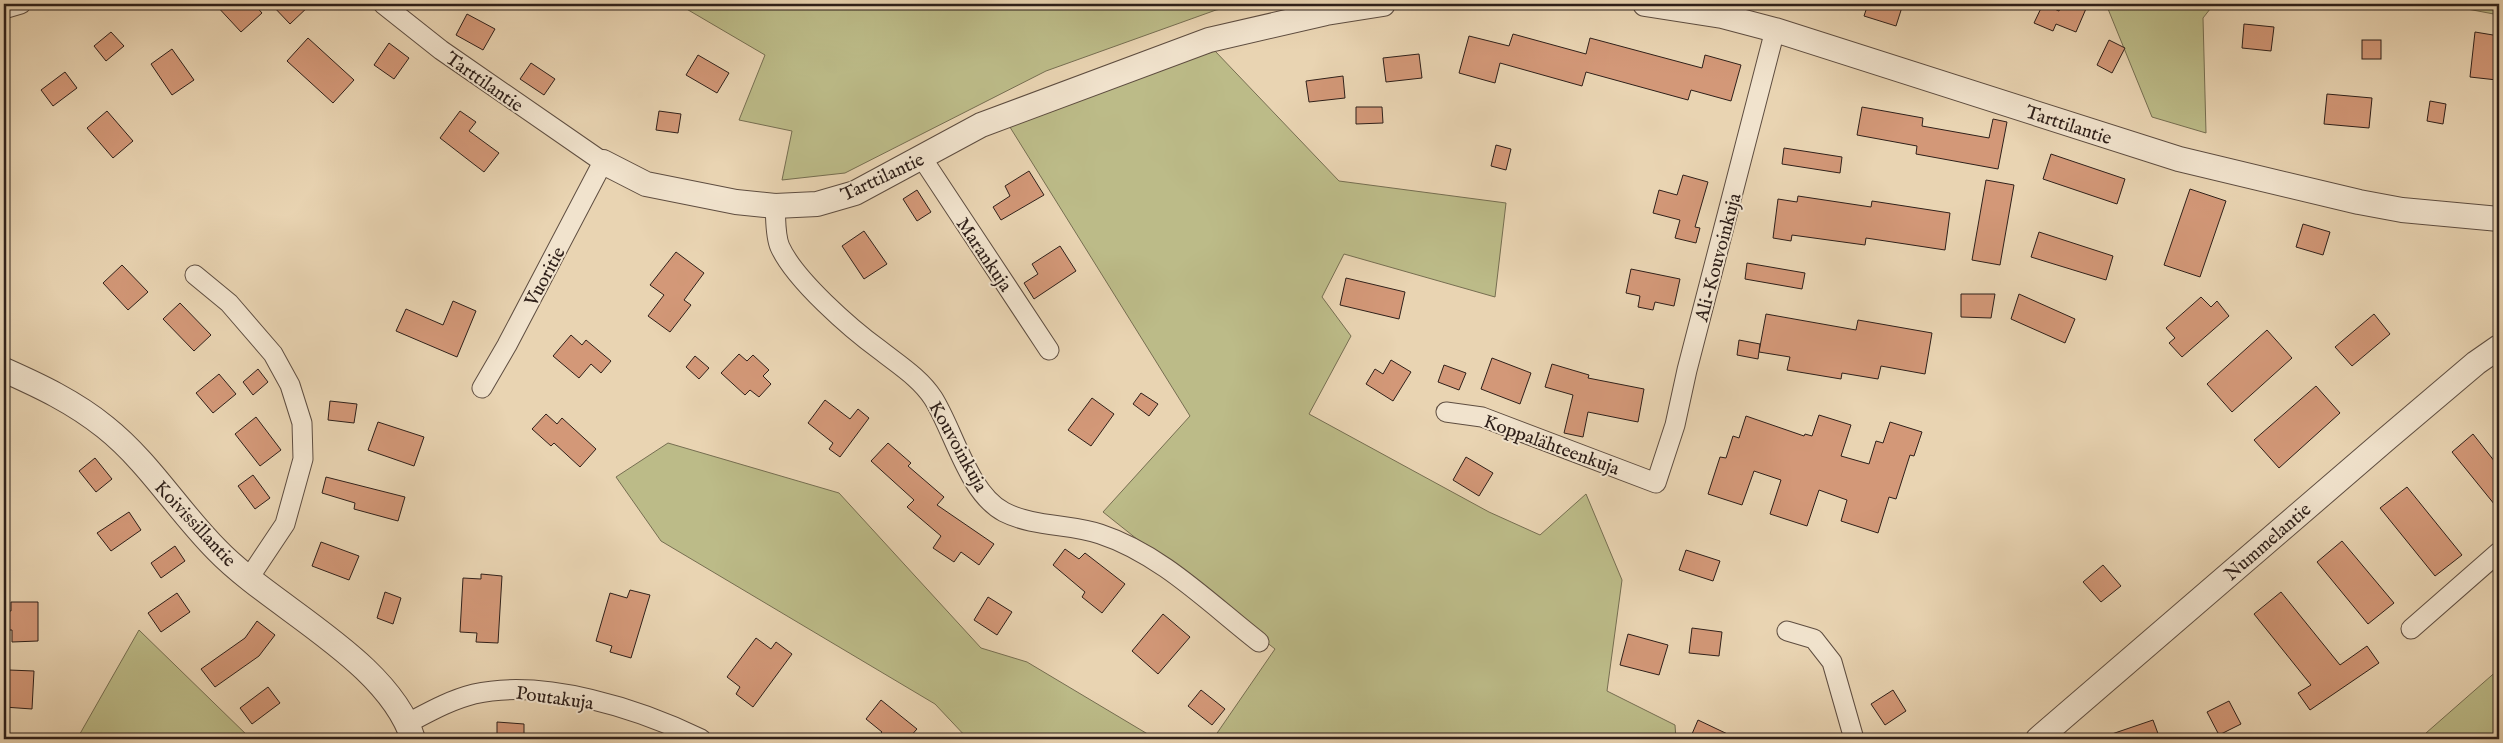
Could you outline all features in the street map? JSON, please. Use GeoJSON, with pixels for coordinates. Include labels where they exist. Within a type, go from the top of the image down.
{"type":"FeatureCollection","features":[{"type":"Feature","properties":{"kind":"street"},"geometry":{"type":"LineString","coordinates":[[4,9],[20,4]]}},
{"type":"Feature","properties":{"kind":"street","name":"Tarttilantie"},"geometry":{"type":"LineString","coordinates":[[383,4],[441,50],[604,162],[646,184],[736,202],[775,206],[817,204],[855,193],[981,125],[1209,40],[1326,13],[1383,4]]}},
{"type":"Feature","properties":{"kind":"street","name":"Tarttilantie"},"geometry":{"type":"LineString","coordinates":[[1646,4],[1722,16],[1776,30],[2179,159],[2246,176],[2402,210],[2499,219]]}},
{"type":"Feature","properties":{"kind":"street","name":"Ali-Kouvoinkuja"},"geometry":{"type":"LineString","coordinates":[[1656,483],[1675,425],[1687,370],[1776,30]]}},
{"type":"Feature","properties":{"kind":"street","name":"Marankuja"},"geometry":{"type":"LineString","coordinates":[[922,158],[1049,350]]}},
{"type":"Feature","properties":{"kind":"street","name":"Vuoritie"},"geometry":{"type":"LineString","coordinates":[[482,388],[507,345],[604,162]]}},
{"type":"Feature","properties":{"kind":"street","name":"Kouvoinkuja"},"geometry":{"type":"LineString","coordinates":[[775,206],[780,246],[795,270],[818,295],[874,346],[919,380],[936,404],[973,478],[986,497],[1004,512],[1035,521],[1100,534],[1151,556],[1258,642]]}},
{"type":"Feature","properties":{"kind":"street"},"geometry":{"type":"LineString","coordinates":[[195,275],[229,302],[273,354],[290,385],[302,423],[303,459],[285,524],[249,578]]}},
{"type":"Feature","properties":{"kind":"street","name":"Nummelantie"},"geometry":{"type":"LineString","coordinates":[[2038,739],[2384,441],[2476,363],[2499,347]]}},
{"type":"Feature","properties":{"kind":"street","name":"Koivissillantie"},"geometry":{"type":"LineString","coordinates":[[4,370],[58,395],[106,427],[138,456],[157,482],[217,551],[368,672],[410,731]]}},
{"type":"Feature","properties":{"kind":"street","name":"Koppalähteenkuja"},"geometry":{"type":"LineString","coordinates":[[1446,412],[1482,417],[1656,483]]}},
{"type":"Feature","properties":{"kind":"street"},"geometry":{"type":"LineString","coordinates":[[2411,628],[2499,552]]}},
{"type":"Feature","properties":{"kind":"street"},"geometry":{"type":"LineString","coordinates":[[1787,631],[1814,639],[1832,662],[1854,739]]}},
{"type":"Feature","properties":{"kind":"street","name":"Poutakuja"},"geometry":{"type":"LineString","coordinates":[[410,731],[450,702],[475,694],[506,690],[550,692],[625,708],[663,720],[702,739]]}},
{"type":"Feature","properties":{"kind":"shaded area"},"geometry":{"type":"Polygon","coordinates":[[[678,4],[1250,4],[1216,10],[1046,71],[845,173],[782,180],[792,131],[739,120],[765,55],[678,4]]]}},
{"type":"Feature","properties":{"kind":"shaded area"},"geometry":{"type":"Polygon","coordinates":[[[2106,4],[2214,4],[2203,18],[2206,133],[2152,117],[2106,4]]]}},
{"type":"Feature","properties":{"kind":"shaded area"},"geometry":{"type":"Polygon","coordinates":[[[2441,4],[2499,4],[2499,15],[2441,4]]]}},
{"type":"Feature","properties":{"kind":"shaded area"},"geometry":{"type":"Polygon","coordinates":[[[1215,51],[1339,181],[1506,203],[1495,297],[1344,254],[1322,297],[1351,336],[1309,414],[1489,512],[1540,535],[1586,494],[1622,580],[1607,691],[1675,725],[1676,739],[1213,739],[1275,649],[1103,512],[1190,416],[1008,124],[1057,103],[1215,51]]]}},
{"type":"Feature","properties":{"kind":"shaded area"},"geometry":{"type":"Polygon","coordinates":[[[668,443],[839,493],[981,648],[1027,662],[1156,739],[968,739],[935,704],[661,541],[616,477],[668,443]]]}},
{"type":"Feature","properties":{"kind":"shaded area"},"geometry":{"type":"Polygon","coordinates":[[[139,630],[251,739],[77,739],[139,630]]]}},
{"type":"Feature","properties":{"kind":"shaded area"},"geometry":{"type":"Polygon","coordinates":[[[2499,669],[2499,739],[2426,739],[2426,733],[2499,669]]]}},
{"type":"Feature","properties":{"kind":"building"},"geometry":{"type":"Polygon","coordinates":[[[215,4],[254,4],[262,13],[241,32],[215,4]]]}},
{"type":"Feature","properties":{"kind":"building"},"geometry":{"type":"Polygon","coordinates":[[[271,4],[311,4],[290,24],[271,4]]]}},
{"type":"Feature","properties":{"kind":"building"},"geometry":{"type":"Polygon","coordinates":[[[1868,4],[1903,4],[1896,26],[1864,16],[1868,4]]]}},
{"type":"Feature","properties":{"kind":"building"},"geometry":{"type":"Polygon","coordinates":[[[2043,4],[2059,11],[2062,4],[2088,4],[2076,32],[2056,24],[2053,31],[2034,23],[2043,4]]]}},
{"type":"Feature","properties":{"kind":"building"},"geometry":{"type":"Polygon","coordinates":[[[467,14],[495,29],[483,50],[456,35],[467,14]]]}},
{"type":"Feature","properties":{"kind":"building"},"geometry":{"type":"Polygon","coordinates":[[[2244,24],[2274,27],[2271,51],[2242,48],[2244,24]]]}},
{"type":"Feature","properties":{"kind":"building"},"geometry":{"type":"Polygon","coordinates":[[[111,32],[124,46],[106,61],[94,46],[111,32]]]}},
{"type":"Feature","properties":{"kind":"building"},"geometry":{"type":"Polygon","coordinates":[[[2475,32],[2499,36],[2499,72],[2497,80],[2470,77],[2475,32]]]}},
{"type":"Feature","properties":{"kind":"building"},"geometry":{"type":"Polygon","coordinates":[[[1513,34],[1586,54],[1590,38],[1702,68],[1705,55],[1741,65],[1731,101],[1691,90],[1688,100],[1586,72],[1582,86],[1500,63],[1495,83],[1459,73],[1469,36],[1509,46],[1513,34]]]}},
{"type":"Feature","properties":{"kind":"building"},"geometry":{"type":"Polygon","coordinates":[[[308,38],[354,80],[333,103],[287,61],[308,38]]]}},
{"type":"Feature","properties":{"kind":"building"},"geometry":{"type":"Polygon","coordinates":[[[2109,40],[2125,48],[2112,73],[2097,65],[2109,40]]]}},
{"type":"Feature","properties":{"kind":"building"},"geometry":{"type":"Polygon","coordinates":[[[2362,40],[2381,40],[2381,59],[2362,59],[2362,40]]]}},
{"type":"Feature","properties":{"kind":"building"},"geometry":{"type":"Polygon","coordinates":[[[389,43],[409,58],[394,79],[374,65],[389,43]]]}},
{"type":"Feature","properties":{"kind":"building"},"geometry":{"type":"Polygon","coordinates":[[[172,49],[194,80],[172,95],[151,64],[172,49]]]}},
{"type":"Feature","properties":{"kind":"building"},"geometry":{"type":"Polygon","coordinates":[[[1419,54],[1422,78],[1386,82],[1383,58],[1419,54]]]}},
{"type":"Feature","properties":{"kind":"building"},"geometry":{"type":"Polygon","coordinates":[[[698,55],[729,73],[717,93],[686,75],[698,55]]]}},
{"type":"Feature","properties":{"kind":"building"},"geometry":{"type":"Polygon","coordinates":[[[531,63],[555,79],[544,95],[520,79],[531,63]]]}},
{"type":"Feature","properties":{"kind":"building"},"geometry":{"type":"Polygon","coordinates":[[[65,72],[77,88],[53,106],[41,90],[65,72]]]}},
{"type":"Feature","properties":{"kind":"building"},"geometry":{"type":"Polygon","coordinates":[[[1343,76],[1345,98],[1309,102],[1306,81],[1343,76]]]}},
{"type":"Feature","properties":{"kind":"building"},"geometry":{"type":"Polygon","coordinates":[[[2327,94],[2372,98],[2369,128],[2324,124],[2327,94]]]}},
{"type":"Feature","properties":{"kind":"building"},"geometry":{"type":"Polygon","coordinates":[[[2430,101],[2446,104],[2443,124],[2427,121],[2430,101]]]}},
{"type":"Feature","properties":{"kind":"building"},"geometry":{"type":"Polygon","coordinates":[[[1356,107],[1382,107],[1383,123],[1356,124],[1356,107]]]}},
{"type":"Feature","properties":{"kind":"building"},"geometry":{"type":"Polygon","coordinates":[[[1862,107],[1923,118],[1922,126],[1989,138],[1993,119],[2007,122],[1998,169],[1916,154],[1917,146],[1857,135],[1862,107]]]}},
{"type":"Feature","properties":{"kind":"building"},"geometry":{"type":"Polygon","coordinates":[[[107,111],[133,141],[113,158],[87,128],[107,111]]]}},
{"type":"Feature","properties":{"kind":"building"},"geometry":{"type":"Polygon","coordinates":[[[460,111],[476,122],[469,131],[499,153],[484,172],[440,138],[460,111]]]}},
{"type":"Feature","properties":{"kind":"building"},"geometry":{"type":"Polygon","coordinates":[[[659,111],[681,114],[678,133],[656,130],[659,111]]]}},
{"type":"Feature","properties":{"kind":"building"},"geometry":{"type":"Polygon","coordinates":[[[1496,145],[1511,149],[1506,170],[1491,166],[1496,145]]]}},
{"type":"Feature","properties":{"kind":"building"},"geometry":{"type":"Polygon","coordinates":[[[1784,148],[1842,157],[1840,173],[1782,164],[1784,148]]]}},
{"type":"Feature","properties":{"kind":"building"},"geometry":{"type":"Polygon","coordinates":[[[2051,154],[2125,179],[2117,204],[2043,179],[2051,154]]]}},
{"type":"Feature","properties":{"kind":"building"},"geometry":{"type":"Polygon","coordinates":[[[1029,171],[1044,195],[1001,220],[993,207],[1010,196],[1005,186],[1029,171]]]}},
{"type":"Feature","properties":{"kind":"building"},"geometry":{"type":"Polygon","coordinates":[[[1683,175],[1708,182],[1695,227],[1700,228],[1696,243],[1675,238],[1680,220],[1653,213],[1659,190],[1677,195],[1683,175]]]}},
{"type":"Feature","properties":{"kind":"building"},"geometry":{"type":"Polygon","coordinates":[[[1986,180],[2014,185],[2000,265],[1972,260],[1986,180]]]}},
{"type":"Feature","properties":{"kind":"building"},"geometry":{"type":"Polygon","coordinates":[[[2190,189],[2226,201],[2200,277],[2164,265],[2190,189]]]}},
{"type":"Feature","properties":{"kind":"building"},"geometry":{"type":"Polygon","coordinates":[[[917,190],[931,212],[917,221],[903,199],[917,190]]]}},
{"type":"Feature","properties":{"kind":"building"},"geometry":{"type":"Polygon","coordinates":[[[1798,196],[1871,207],[1872,201],[1950,213],[1945,250],[1866,238],[1865,245],[1792,235],[1791,241],[1773,238],[1778,199],[1797,202],[1798,196]]]}},
{"type":"Feature","properties":{"kind":"building"},"geometry":{"type":"Polygon","coordinates":[[[2303,224],[2330,232],[2323,255],[2296,247],[2303,224]]]}},
{"type":"Feature","properties":{"kind":"building"},"geometry":{"type":"Polygon","coordinates":[[[864,231],[887,264],[864,279],[842,246],[864,231]]]}},
{"type":"Feature","properties":{"kind":"building"},"geometry":{"type":"Polygon","coordinates":[[[2039,232],[2113,256],[2106,280],[2031,257],[2039,232]]]}},
{"type":"Feature","properties":{"kind":"building"},"geometry":{"type":"Polygon","coordinates":[[[1060,246],[1076,271],[1034,299],[1024,283],[1038,274],[1032,264],[1060,246]]]}},
{"type":"Feature","properties":{"kind":"building"},"geometry":{"type":"Polygon","coordinates":[[[676,252],[704,273],[684,300],[691,305],[670,332],[648,316],[664,295],[650,285],[676,252]]]}},
{"type":"Feature","properties":{"kind":"building"},"geometry":{"type":"Polygon","coordinates":[[[1747,263],[1805,273],[1802,289],[1745,279],[1747,263]]]}},
{"type":"Feature","properties":{"kind":"building"},"geometry":{"type":"Polygon","coordinates":[[[122,265],[148,292],[128,310],[103,283],[122,265]]]}},
{"type":"Feature","properties":{"kind":"building"},"geometry":{"type":"Polygon","coordinates":[[[1631,269],[1680,279],[1674,306],[1655,302],[1653,310],[1638,307],[1640,296],[1626,293],[1631,269]]]}},
{"type":"Feature","properties":{"kind":"building"},"geometry":{"type":"Polygon","coordinates":[[[1346,278],[1405,292],[1399,319],[1340,305],[1346,278]]]}},
{"type":"Feature","properties":{"kind":"building"},"geometry":{"type":"Polygon","coordinates":[[[1961,294],[1995,294],[1991,318],[1961,317],[1961,294]]]}},
{"type":"Feature","properties":{"kind":"building"},"geometry":{"type":"Polygon","coordinates":[[[2019,294],[2075,319],[2065,343],[2011,319],[2019,294]]]}},
{"type":"Feature","properties":{"kind":"building"},"geometry":{"type":"Polygon","coordinates":[[[2201,297],[2211,307],[2217,301],[2229,316],[2182,357],[2169,343],[2175,338],[2166,328],[2201,297]]]}},
{"type":"Feature","properties":{"kind":"building"},"geometry":{"type":"Polygon","coordinates":[[[453,301],[476,311],[457,357],[396,331],[406,309],[443,325],[453,301]]]}},
{"type":"Feature","properties":{"kind":"building"},"geometry":{"type":"Polygon","coordinates":[[[180,303],[211,335],[194,351],[163,319],[180,303]]]}},
{"type":"Feature","properties":{"kind":"building"},"geometry":{"type":"Polygon","coordinates":[[[1766,314],[1856,330],[1858,320],[1932,333],[1925,374],[1881,366],[1878,379],[1842,373],[1841,379],[1787,370],[1790,357],[1759,352],[1766,314]]]}},
{"type":"Feature","properties":{"kind":"building"},"geometry":{"type":"Polygon","coordinates":[[[2374,314],[2390,334],[2352,366],[2335,347],[2374,314]]]}},
{"type":"Feature","properties":{"kind":"building"},"geometry":{"type":"Polygon","coordinates":[[[2267,330],[2292,358],[2232,412],[2207,384],[2267,330]]]}},
{"type":"Feature","properties":{"kind":"building"},"geometry":{"type":"Polygon","coordinates":[[[571,335],[582,345],[586,340],[611,361],[601,373],[591,364],[579,378],[553,356],[571,335]]]}},
{"type":"Feature","properties":{"kind":"building"},"geometry":{"type":"Polygon","coordinates":[[[1739,340],[1760,344],[1758,359],[1737,355],[1739,340]]]}},
{"type":"Feature","properties":{"kind":"building"},"geometry":{"type":"Polygon","coordinates":[[[739,354],[747,361],[753,355],[769,370],[763,376],[771,384],[759,397],[750,390],[745,395],[721,373],[739,354]]]}},
{"type":"Feature","properties":{"kind":"building"},"geometry":{"type":"Polygon","coordinates":[[[695,356],[709,368],[699,379],[686,367],[695,356]]]}},
{"type":"Feature","properties":{"kind":"building"},"geometry":{"type":"Polygon","coordinates":[[[1492,358],[1531,373],[1520,404],[1481,389],[1492,358]]]}},
{"type":"Feature","properties":{"kind":"building"},"geometry":{"type":"Polygon","coordinates":[[[1391,360],[1411,372],[1393,401],[1366,384],[1375,369],[1383,374],[1391,360]]]}},
{"type":"Feature","properties":{"kind":"building"},"geometry":{"type":"Polygon","coordinates":[[[1552,364],[1589,375],[1588,378],[1644,389],[1638,422],[1588,412],[1583,437],[1564,433],[1573,395],[1545,387],[1552,364]]]}},
{"type":"Feature","properties":{"kind":"building"},"geometry":{"type":"Polygon","coordinates":[[[1444,365],[1466,373],[1459,390],[1438,382],[1444,365]]]}},
{"type":"Feature","properties":{"kind":"building"},"geometry":{"type":"Polygon","coordinates":[[[258,369],[268,382],[253,395],[243,382],[258,369]]]}},
{"type":"Feature","properties":{"kind":"building"},"geometry":{"type":"Polygon","coordinates":[[[219,374],[236,394],[213,413],[196,393],[219,374]]]}},
{"type":"Feature","properties":{"kind":"building"},"geometry":{"type":"Polygon","coordinates":[[[2316,386],[2340,413],[2279,468],[2254,440],[2316,386]]]}},
{"type":"Feature","properties":{"kind":"building"},"geometry":{"type":"Polygon","coordinates":[[[1141,393],[1158,404],[1149,416],[1133,404],[1141,393]]]}},
{"type":"Feature","properties":{"kind":"building"},"geometry":{"type":"Polygon","coordinates":[[[1092,398],[1114,414],[1091,446],[1068,430],[1092,398]]]}},
{"type":"Feature","properties":{"kind":"building"},"geometry":{"type":"Polygon","coordinates":[[[825,400],[850,419],[858,409],[869,418],[840,457],[829,449],[833,443],[808,423],[825,400]]]}},
{"type":"Feature","properties":{"kind":"building"},"geometry":{"type":"Polygon","coordinates":[[[330,401],[357,404],[354,423],[328,420],[330,401]]]}},
{"type":"Feature","properties":{"kind":"building"},"geometry":{"type":"Polygon","coordinates":[[[546,414],[557,424],[562,418],[596,449],[580,467],[554,443],[551,446],[532,429],[546,414]]]}},
{"type":"Feature","properties":{"kind":"building"},"geometry":{"type":"Polygon","coordinates":[[[1819,415],[1851,425],[1841,456],[1869,464],[1876,441],[1883,443],[1890,422],[1922,432],[1914,456],[1910,455],[1896,499],[1889,497],[1878,533],[1841,521],[1847,500],[1819,490],[1807,526],[1770,514],[1781,480],[1754,471],[1742,505],[1708,494],[1720,457],[1726,458],[1733,436],[1739,438],[1746,416],[1804,436],[1805,434],[1812,436],[1819,415]]]}},
{"type":"Feature","properties":{"kind":"building"},"geometry":{"type":"Polygon","coordinates":[[[256,417],[281,450],[260,466],[235,434],[256,417]]]}},
{"type":"Feature","properties":{"kind":"building"},"geometry":{"type":"Polygon","coordinates":[[[378,422],[424,437],[414,466],[368,450],[378,422]]]}},
{"type":"Feature","properties":{"kind":"building"},"geometry":{"type":"Polygon","coordinates":[[[2473,434],[2499,467],[2499,510],[2452,452],[2473,434]]]}},
{"type":"Feature","properties":{"kind":"building"},"geometry":{"type":"Polygon","coordinates":[[[888,443],[911,463],[908,466],[944,497],[937,505],[994,544],[979,565],[961,552],[954,562],[933,548],[941,536],[907,507],[914,500],[871,461],[888,443]]]}},
{"type":"Feature","properties":{"kind":"building"},"geometry":{"type":"Polygon","coordinates":[[[1466,457],[1493,473],[1479,496],[1453,480],[1466,457]]]}},
{"type":"Feature","properties":{"kind":"building"},"geometry":{"type":"Polygon","coordinates":[[[95,458],[112,479],[96,492],[79,471],[95,458]]]}},
{"type":"Feature","properties":{"kind":"building"},"geometry":{"type":"Polygon","coordinates":[[[253,475],[270,498],[255,509],[238,486],[253,475]]]}},
{"type":"Feature","properties":{"kind":"building"},"geometry":{"type":"Polygon","coordinates":[[[326,477],[405,497],[398,521],[354,509],[355,503],[322,493],[326,477]]]}},
{"type":"Feature","properties":{"kind":"building"},"geometry":{"type":"Polygon","coordinates":[[[2407,487],[2462,555],[2435,576],[2380,508],[2407,487]]]}},
{"type":"Feature","properties":{"kind":"building"},"geometry":{"type":"Polygon","coordinates":[[[129,512],[141,530],[111,551],[97,533],[129,512]]]}},
{"type":"Feature","properties":{"kind":"building"},"geometry":{"type":"Polygon","coordinates":[[[2342,541],[2394,603],[2368,624],[2317,562],[2342,541]]]}},
{"type":"Feature","properties":{"kind":"building"},"geometry":{"type":"Polygon","coordinates":[[[321,542],[359,556],[349,580],[312,566],[321,542]]]}},
{"type":"Feature","properties":{"kind":"building"},"geometry":{"type":"Polygon","coordinates":[[[175,546],[185,561],[161,578],[151,563],[175,546]]]}},
{"type":"Feature","properties":{"kind":"building"},"geometry":{"type":"Polygon","coordinates":[[[1065,549],[1079,559],[1085,553],[1125,584],[1102,613],[1082,597],[1085,592],[1053,565],[1065,549]]]}},
{"type":"Feature","properties":{"kind":"building"},"geometry":{"type":"Polygon","coordinates":[[[1686,550],[1720,561],[1713,581],[1679,570],[1686,550]]]}},
{"type":"Feature","properties":{"kind":"building"},"geometry":{"type":"Polygon","coordinates":[[[2103,565],[2121,586],[2101,602],[2083,582],[2103,565]]]}},
{"type":"Feature","properties":{"kind":"building"},"geometry":{"type":"Polygon","coordinates":[[[481,574],[502,576],[498,643],[476,642],[477,633],[460,632],[463,578],[481,579],[481,574]]]}},
{"type":"Feature","properties":{"kind":"building"},"geometry":{"type":"Polygon","coordinates":[[[630,590],[650,595],[631,658],[610,652],[612,646],[596,641],[610,593],[627,598],[630,590]]]}},
{"type":"Feature","properties":{"kind":"building"},"geometry":{"type":"Polygon","coordinates":[[[385,592],[401,598],[393,624],[377,618],[385,592]]]}},
{"type":"Feature","properties":{"kind":"building"},"geometry":{"type":"Polygon","coordinates":[[[2281,592],[2340,665],[2367,646],[2379,663],[2310,710],[2298,693],[2311,685],[2254,614],[2281,592]]]}},
{"type":"Feature","properties":{"kind":"building"},"geometry":{"type":"Polygon","coordinates":[[[177,593],[190,612],[161,632],[148,613],[177,593]]]}},
{"type":"Feature","properties":{"kind":"building"},"geometry":{"type":"Polygon","coordinates":[[[988,597],[1012,612],[997,635],[974,620],[988,597]]]}},
{"type":"Feature","properties":{"kind":"building"},"geometry":{"type":"Polygon","coordinates":[[[11,602],[38,602],[38,641],[12,642],[12,630],[6,630],[5,611],[11,611],[11,602]]]}},
{"type":"Feature","properties":{"kind":"building"},"geometry":{"type":"Polygon","coordinates":[[[1163,614],[1190,637],[1158,674],[1132,651],[1163,614]]]}},
{"type":"Feature","properties":{"kind":"building"},"geometry":{"type":"Polygon","coordinates":[[[257,621],[275,635],[259,656],[215,687],[201,669],[245,638],[257,621]]]}},
{"type":"Feature","properties":{"kind":"building"},"geometry":{"type":"Polygon","coordinates":[[[1692,628],[1722,632],[1719,656],[1689,653],[1692,628]]]}},
{"type":"Feature","properties":{"kind":"building"},"geometry":{"type":"Polygon","coordinates":[[[1628,634],[1668,645],[1659,675],[1620,665],[1628,634]]]}},
{"type":"Feature","properties":{"kind":"building"},"geometry":{"type":"Polygon","coordinates":[[[756,638],[771,649],[776,642],[792,654],[753,707],[736,694],[740,687],[727,677],[756,638]]]}},
{"type":"Feature","properties":{"kind":"building"},"geometry":{"type":"Polygon","coordinates":[[[9,670],[34,671],[32,709],[4,707],[4,683],[9,683],[9,670]]]}},
{"type":"Feature","properties":{"kind":"building"},"geometry":{"type":"Polygon","coordinates":[[[268,687],[280,703],[252,724],[240,708],[268,687]]]}},
{"type":"Feature","properties":{"kind":"building"},"geometry":{"type":"Polygon","coordinates":[[[1201,690],[1225,709],[1212,725],[1188,706],[1201,690]]]}},
{"type":"Feature","properties":{"kind":"building"},"geometry":{"type":"Polygon","coordinates":[[[1893,690],[1906,711],[1885,725],[1871,704],[1893,690]]]}},
{"type":"Feature","properties":{"kind":"building"},"geometry":{"type":"Polygon","coordinates":[[[881,700],[917,729],[908,739],[875,739],[882,732],[866,719],[881,700]]]}},
{"type":"Feature","properties":{"kind":"building"},"geometry":{"type":"Polygon","coordinates":[[[2229,701],[2241,724],[2219,735],[2207,712],[2229,701]]]}},
{"type":"Feature","properties":{"kind":"building"},"geometry":{"type":"Polygon","coordinates":[[[1698,720],[1738,739],[1702,739],[1692,734],[1698,720]]]}},
{"type":"Feature","properties":{"kind":"building"},"geometry":{"type":"Polygon","coordinates":[[[2153,720],[2160,739],[2103,739],[2103,737],[2153,720]]]}},
{"type":"Feature","properties":{"kind":"building"},"geometry":{"type":"Polygon","coordinates":[[[497,722],[524,724],[524,739],[497,739],[497,722]]]}}]}
